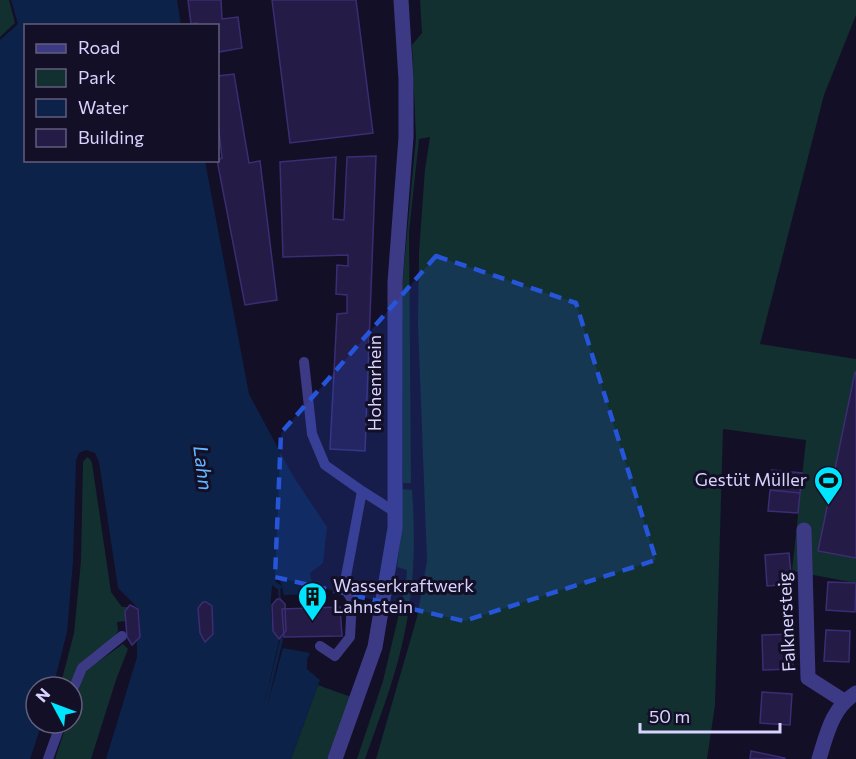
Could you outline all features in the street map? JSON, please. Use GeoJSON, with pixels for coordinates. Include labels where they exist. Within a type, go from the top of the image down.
{"type":"FeatureCollection","features":[{"type":"Feature","properties":{"kind":"street","name":"Hohenrhein"},"geometry":{"type":"LineString","coordinates":[[335,759],[375,647],[395,528],[395,282],[406,137],[406,80],[401,0]]}},
{"type":"Feature","properties":{"kind":"street","name":"Falknersteig"},"geometry":{"type":"LineString","coordinates":[[804,530],[808,678],[850,697],[829,725],[819,759]]}},
{"type":"Feature","properties":{"kind":"lane"},"geometry":{"type":"LineString","coordinates":[[304,362],[312,434],[325,465],[395,512]]}},
{"type":"Feature","properties":{"kind":"lane"},"geometry":{"type":"LineString","coordinates":[[320,646],[335,656],[350,637],[352,600],[344,587],[362,491]]}},
{"type":"Feature","properties":{"kind":"lane"},"geometry":{"type":"LineString","coordinates":[[79,675],[82,668],[122,636]]}},
{"type":"Feature","properties":{"kind":"lane"},"geometry":{"type":"LineString","coordinates":[[48,759],[57,735]]}},
{"type":"Feature","properties":{"kind":"highlighted area"},"geometry":{"type":"Polygon","coordinates":[[[436,256],[576,303],[656,560],[464,621],[275,577],[281,433],[436,256]]]}},
{"type":"Feature","properties":{"kind":"green space"},"geometry":{"type":"Polygon","coordinates":[[[0,0],[9,0],[15,23],[0,37],[0,0]]]}},
{"type":"Feature","properties":{"kind":"green space"},"geometry":{"type":"Polygon","coordinates":[[[420,0],[856,0],[856,15],[824,95],[760,344],[856,359],[856,583],[792,571],[806,440],[723,429],[715,705],[707,759],[376,759],[417,617],[427,561],[418,324],[419,252],[425,169],[430,137],[419,139],[409,232],[411,483],[403,483],[402,287],[416,138],[412,45],[422,33],[420,0]]]}},
{"type":"Feature","properties":{"kind":"green space"},"geometry":{"type":"Polygon","coordinates":[[[87,457],[92,463],[111,592],[122,607],[128,607],[125,611],[126,621],[117,622],[118,631],[114,637],[93,653],[74,675],[63,675],[74,633],[81,561],[83,462],[87,457]]]}},
{"type":"Feature","properties":{"kind":"green space"},"geometry":{"type":"Polygon","coordinates":[[[402,489],[412,490],[414,529],[413,568],[406,626],[394,674],[365,759],[357,759],[383,681],[406,584],[407,570],[397,567],[402,526],[402,489]]]}},
{"type":"Feature","properties":{"kind":"green space"},"geometry":{"type":"Polygon","coordinates":[[[123,644],[128,649],[91,759],[55,759],[63,735],[84,735],[85,671],[123,644]]]}},
{"type":"Feature","properties":{"kind":"green space"},"geometry":{"type":"Polygon","coordinates":[[[318,685],[351,697],[327,759],[291,759],[318,685]]]}},
{"type":"Feature","properties":{"kind":"water","name":"Lahn"},"geometry":{"type":"Polygon","coordinates":[[[11,0],[177,0],[181,24],[24,24],[24,162],[205,162],[249,394],[293,476],[327,527],[323,563],[310,573],[314,594],[284,595],[280,580],[273,577],[271,618],[279,641],[264,705],[280,640],[278,589],[280,585],[283,640],[267,706],[283,648],[310,653],[307,659],[307,669],[320,680],[291,759],[106,759],[137,657],[137,641],[140,637],[139,609],[118,588],[99,462],[95,453],[86,450],[79,453],[76,460],[73,562],[67,632],[56,675],[24,675],[24,735],[38,735],[30,759],[0,759],[0,40],[18,24],[11,0]]]}},
{"type":"Feature","properties":{"kind":"building"},"geometry":{"type":"Polygon","coordinates":[[[188,0],[221,0],[222,19],[238,17],[242,48],[219,52],[219,24],[191,24],[188,0]]]}},
{"type":"Feature","properties":{"kind":"building"},"geometry":{"type":"Polygon","coordinates":[[[272,0],[356,0],[373,133],[290,143],[272,0]]]}},
{"type":"Feature","properties":{"kind":"building"},"geometry":{"type":"Polygon","coordinates":[[[234,74],[249,163],[260,161],[277,300],[245,305],[217,162],[222,158],[219,132],[219,76],[234,74]]]}},
{"type":"Feature","properties":{"kind":"building"},"geometry":{"type":"Polygon","coordinates":[[[376,156],[365,451],[330,449],[337,314],[347,313],[347,295],[336,294],[337,265],[348,266],[348,255],[283,257],[280,162],[336,157],[333,219],[344,220],[347,157],[376,156]]]}},
{"type":"Feature","properties":{"kind":"building"},"geometry":{"type":"Polygon","coordinates":[[[856,372],[856,558],[818,551],[856,372]]]}},
{"type":"Feature","properties":{"kind":"building"},"geometry":{"type":"Polygon","coordinates":[[[772,470],[802,473],[800,493],[770,490],[772,470]]]}},
{"type":"Feature","properties":{"kind":"building"},"geometry":{"type":"Polygon","coordinates":[[[770,490],[800,493],[798,513],[768,511],[770,490]]]}},
{"type":"Feature","properties":{"kind":"building"},"geometry":{"type":"Polygon","coordinates":[[[789,553],[792,584],[767,586],[765,555],[789,553]]]}},
{"type":"Feature","properties":{"kind":"building"},"geometry":{"type":"Polygon","coordinates":[[[828,582],[856,583],[855,612],[826,610],[828,582]]]}},
{"type":"Feature","properties":{"kind":"building"},"geometry":{"type":"Polygon","coordinates":[[[277,599],[285,604],[286,631],[279,639],[273,631],[272,605],[277,599]]]}},
{"type":"Feature","properties":{"kind":"building"},"geometry":{"type":"Polygon","coordinates":[[[203,602],[212,606],[213,634],[205,642],[200,633],[198,608],[203,602]]]}},
{"type":"Feature","properties":{"kind":"building"},"geometry":{"type":"Polygon","coordinates":[[[130,605],[138,609],[140,637],[132,645],[127,637],[125,611],[130,605]]]}},
{"type":"Feature","properties":{"kind":"building","name":"Wasserkraftwerk Lahnstein"},"geometry":{"type":"Polygon","coordinates":[[[340,607],[342,636],[284,637],[282,609],[340,607]]]}},
{"type":"Feature","properties":{"kind":"building"},"geometry":{"type":"Polygon","coordinates":[[[826,630],[850,631],[849,662],[824,661],[826,630]]]}},
{"type":"Feature","properties":{"kind":"building"},"geometry":{"type":"Polygon","coordinates":[[[792,634],[793,669],[763,670],[762,635],[792,634]]]}},
{"type":"Feature","properties":{"kind":"building"},"geometry":{"type":"Polygon","coordinates":[[[762,692],[792,694],[790,725],[760,723],[762,692]]]}},
{"type":"Feature","properties":{"kind":"building"},"geometry":{"type":"Polygon","coordinates":[[[751,751],[785,758],[785,759],[750,759],[751,751]]]}},
{"type":"Feature","properties":{"kind":"waterway"},"geometry":{"type":"LineString","coordinates":[[273,577],[273,583],[279,587]]}},
{"type":"Feature","properties":{"kind":"place","name":"Gestüt Müller"},"geometry":{"type":"Point","coordinates":[828,506]}},
{"type":"Feature","properties":{"kind":"place","name":"Wasserkraftwerk Lahnstein"},"geometry":{"type":"Point","coordinates":[312,622]}}]}
